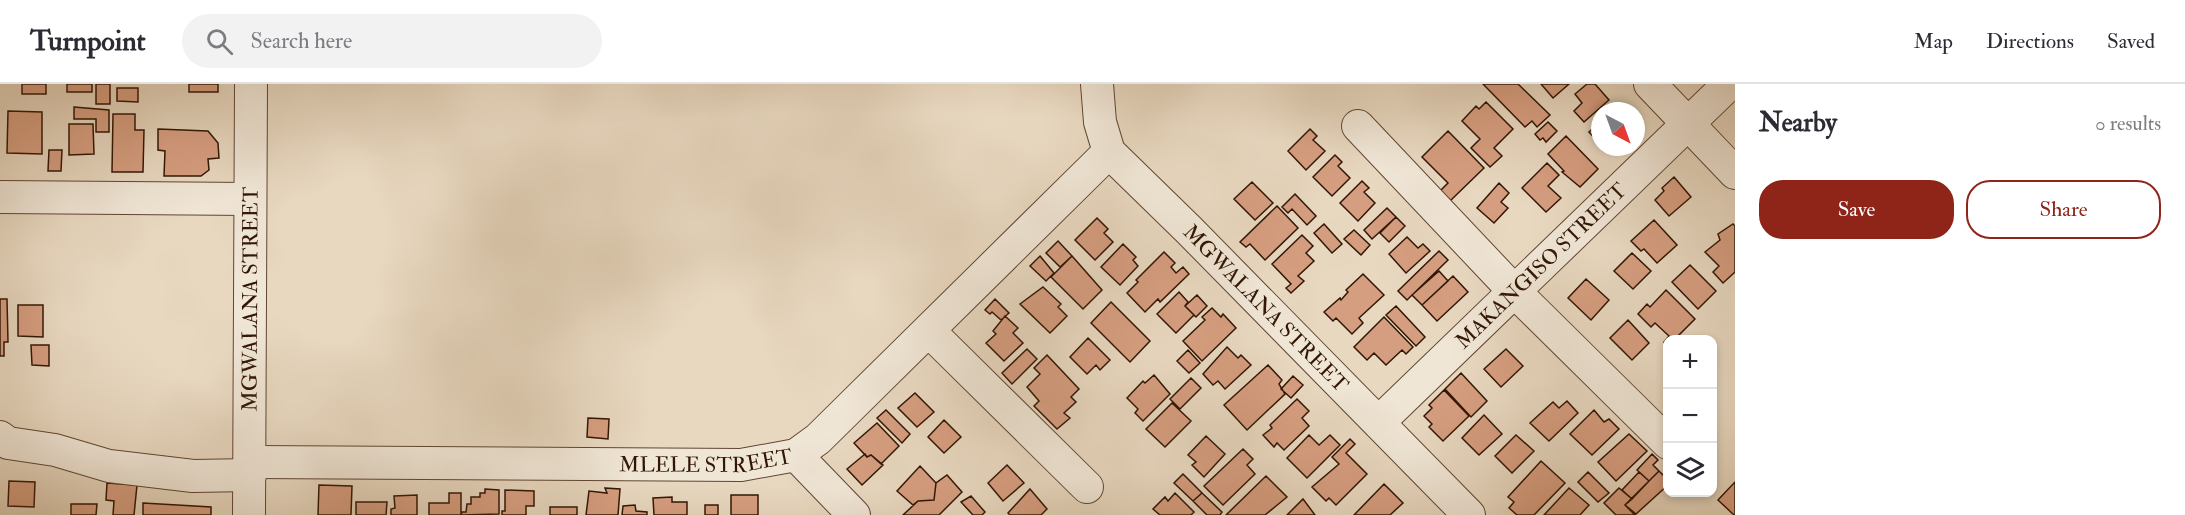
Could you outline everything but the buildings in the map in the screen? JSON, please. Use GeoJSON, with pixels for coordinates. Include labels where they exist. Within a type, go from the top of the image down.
{"type":"FeatureCollection","features":[{"type":"Feature","properties":{"kind":"street","name":"MGWALANA STREET"},"geometry":{"type":"LineString","coordinates":[[249,515],[251,84]]}},
{"type":"Feature","properties":{"kind":"street","name":"MGWALANA STREET"},"geometry":{"type":"LineString","coordinates":[[1097,84],[1100,122],[1109,152],[1469,515]]}},
{"type":"Feature","properties":{"kind":"street"},"geometry":{"type":"LineString","coordinates":[[1650,84],[1735,173]]}},
{"type":"Feature","properties":{"kind":"street","name":"MAKANGISO STREET"},"geometry":{"type":"LineString","coordinates":[[1379,422],[1729,84]]}},
{"type":"Feature","properties":{"kind":"street"},"geometry":{"type":"LineString","coordinates":[[1358,126],[1514,291],[1663,438]]}},
{"type":"Feature","properties":{"kind":"street","name":"MLELE STREET"},"geometry":{"type":"LineString","coordinates":[[0,437],[8,443],[55,450],[109,466],[193,476],[250,469],[741,465],[796,455],[818,439],[1109,152]]}},
{"type":"Feature","properties":{"kind":"street"},"geometry":{"type":"LineString","coordinates":[[0,196],[250,199]]}},
{"type":"Feature","properties":{"kind":"street"},"geometry":{"type":"LineString","coordinates":[[929,330],[1087,487]]}},
{"type":"Feature","properties":{"kind":"street"},"geometry":{"type":"LineString","coordinates":[[796,455],[854,515]]}}]}
